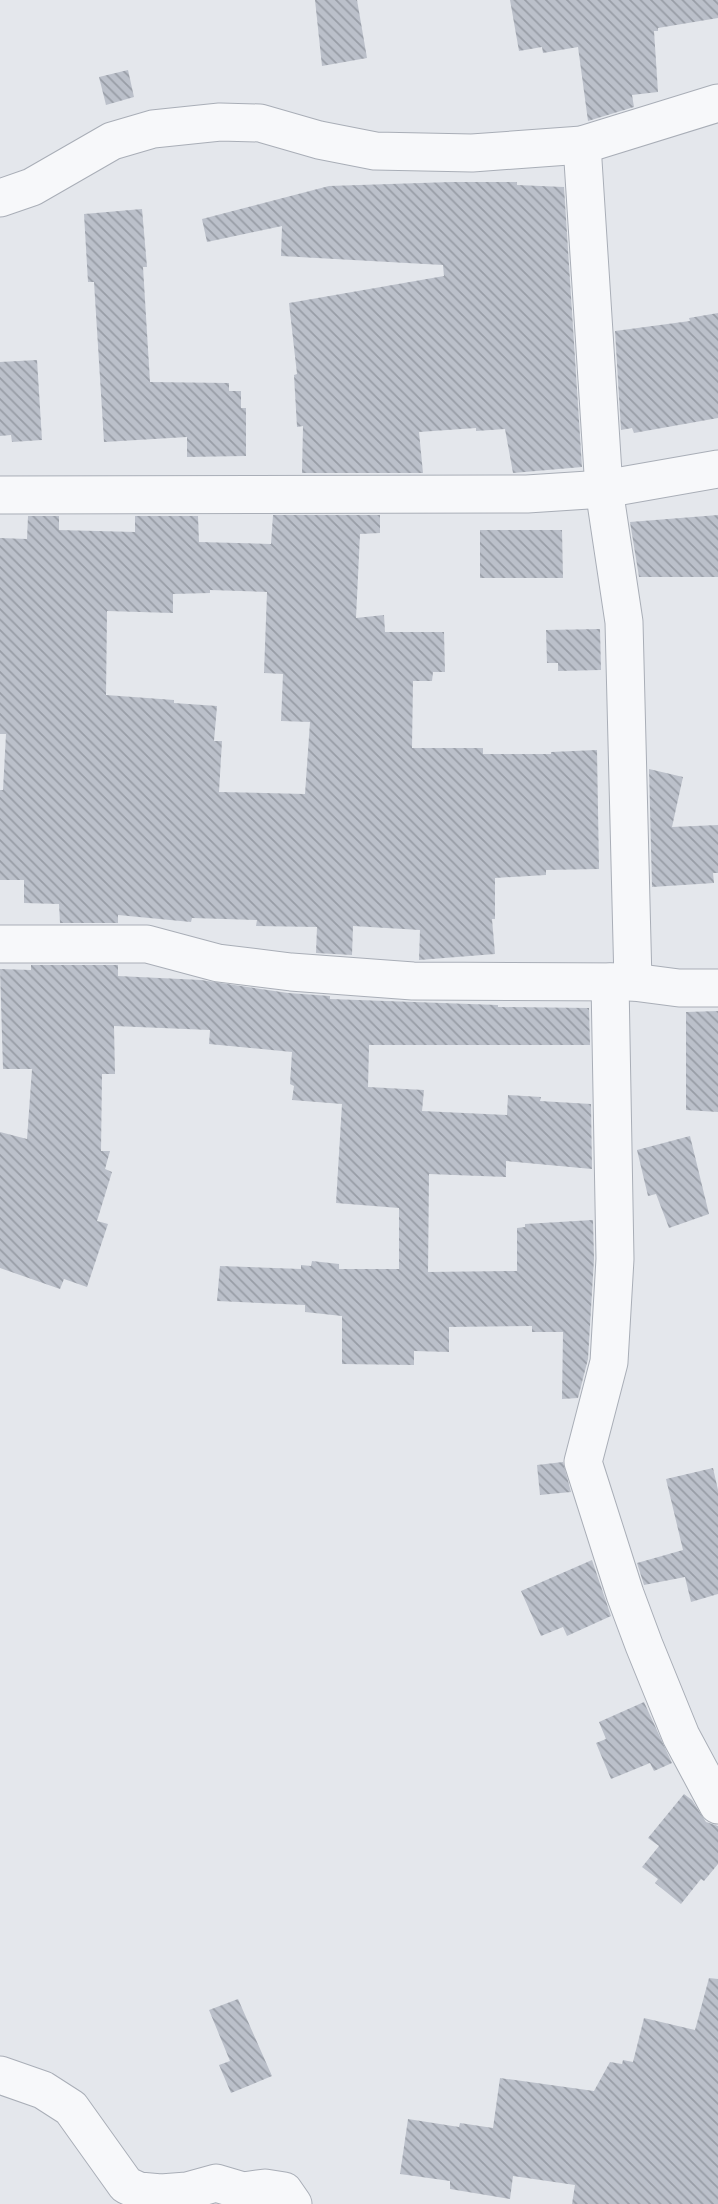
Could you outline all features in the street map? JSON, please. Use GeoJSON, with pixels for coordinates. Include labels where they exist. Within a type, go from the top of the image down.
{"type":"FeatureCollection","features":[{"type":"Feature","properties":{"kind":"street"},"geometry":{"type":"LineString","coordinates":[[0,198],[33,187],[112,141],[153,130],[220,122],[260,123],[319,140],[375,151],[472,153],[582,145],[718,103]]}},
{"type":"Feature","properties":{"kind":"street"},"geometry":{"type":"LineString","coordinates":[[582,145],[604,489],[624,622],[615,1259],[609,1362],[583,1462],[643,1645],[681,1736],[718,1805]]}},
{"type":"Feature","properties":{"kind":"street"},"geometry":{"type":"LineString","coordinates":[[0,495],[527,494],[604,489],[718,469]]}},
{"type":"Feature","properties":{"kind":"street"},"geometry":{"type":"LineString","coordinates":[[0,944],[147,944],[218,963],[291,972],[412,981],[621,982],[679,988],[718,988]]}},
{"type":"Feature","properties":{"kind":"street"},"geometry":{"type":"LineString","coordinates":[[0,2075],[43,2091],[71,2108],[126,2185],[139,2191],[187,2191],[216,2183],[243,2191],[265,2188],[285,2191],[293,2204]]}},
{"type":"Feature","properties":{"kind":"building"},"geometry":{"type":"Polygon","coordinates":[[[315,0],[357,0],[367,58],[322,66],[315,0]]]}},
{"type":"Feature","properties":{"kind":"building"},"geometry":{"type":"Polygon","coordinates":[[[510,0],[718,0],[718,18],[658,28],[658,31],[654,31],[658,92],[632,95],[634,107],[588,121],[578,47],[543,53],[542,47],[519,51],[510,0]]]}},
{"type":"Feature","properties":{"kind":"building"},"geometry":{"type":"Polygon","coordinates":[[[128,70],[134,97],[106,105],[99,77],[128,70]]]}},
{"type":"Feature","properties":{"kind":"building"},"geometry":{"type":"Polygon","coordinates":[[[517,182],[517,185],[564,187],[582,467],[513,473],[505,429],[476,431],[476,428],[419,432],[423,473],[302,473],[303,426],[297,427],[294,375],[297,374],[289,303],[444,276],[443,265],[281,256],[282,226],[207,242],[202,219],[329,186],[517,182]]]}},
{"type":"Feature","properties":{"kind":"building"},"geometry":{"type":"Polygon","coordinates":[[[142,209],[147,267],[143,267],[150,382],[229,383],[229,391],[241,391],[241,408],[246,408],[246,456],[187,457],[187,437],[104,442],[94,282],[88,282],[84,214],[142,209]]]}},
{"type":"Feature","properties":{"kind":"building"},"geometry":{"type":"Polygon","coordinates":[[[718,313],[718,418],[634,433],[632,428],[621,430],[615,331],[690,321],[689,318],[718,313]]]}},
{"type":"Feature","properties":{"kind":"building"},"geometry":{"type":"Polygon","coordinates":[[[37,360],[42,440],[12,442],[11,435],[0,436],[0,362],[37,360]]]}},
{"type":"Feature","properties":{"kind":"building"},"geometry":{"type":"Polygon","coordinates":[[[273,515],[380,515],[380,533],[360,534],[356,618],[384,615],[385,632],[444,632],[445,672],[433,672],[432,681],[413,681],[412,748],[483,748],[483,754],[551,754],[597,750],[599,869],[546,870],[546,875],[495,878],[495,919],[492,919],[495,954],[419,960],[420,930],[353,926],[352,955],[316,953],[317,927],[256,926],[257,920],[192,918],[191,922],[118,915],[118,923],[60,923],[59,904],[24,903],[24,880],[0,880],[0,790],[3,790],[6,734],[0,734],[0,538],[27,539],[28,516],[59,516],[59,530],[135,532],[135,516],[198,516],[199,542],[271,544],[273,515]],[[210,590],[210,593],[173,594],[173,613],[107,611],[106,695],[217,706],[214,741],[222,741],[219,792],[305,794],[310,722],[281,721],[283,674],[264,673],[267,592],[210,590]]]}},
{"type":"Feature","properties":{"kind":"building"},"geometry":{"type":"Polygon","coordinates":[[[718,515],[718,577],[639,577],[630,522],[718,515]]]}},
{"type":"Feature","properties":{"kind":"building"},"geometry":{"type":"Polygon","coordinates":[[[480,530],[562,530],[563,578],[480,578],[480,530]]]}},
{"type":"Feature","properties":{"kind":"building"},"geometry":{"type":"Polygon","coordinates":[[[600,629],[601,670],[558,671],[558,663],[547,663],[546,630],[600,629]]]}},
{"type":"Feature","properties":{"kind":"building"},"geometry":{"type":"Polygon","coordinates":[[[649,769],[683,777],[672,827],[718,825],[718,873],[713,873],[714,883],[652,887],[649,769]]]}},
{"type":"Feature","properties":{"kind":"building"},"geometry":{"type":"Polygon","coordinates":[[[31,965],[118,965],[118,976],[201,980],[288,993],[330,996],[330,999],[498,1007],[589,1008],[590,1045],[369,1045],[368,1087],[424,1090],[422,1111],[507,1115],[508,1095],[541,1097],[540,1101],[591,1104],[592,1169],[506,1161],[506,1177],[429,1174],[428,1272],[517,1271],[517,1228],[525,1227],[525,1224],[593,1220],[594,1259],[588,1359],[578,1398],[562,1399],[563,1332],[532,1332],[532,1326],[449,1327],[449,1352],[414,1351],[414,1365],[342,1364],[342,1316],[305,1312],[305,1305],[217,1301],[220,1266],[301,1269],[301,1265],[311,1266],[312,1261],[339,1264],[339,1269],[399,1269],[399,1208],[336,1203],[342,1104],[292,1100],[292,1052],[209,1044],[210,1030],[114,1026],[115,1074],[102,1074],[101,1151],[110,1151],[105,1169],[112,1172],[97,1221],[108,1224],[87,1287],[64,1279],[60,1289],[0,1268],[0,1132],[27,1139],[32,1069],[3,1069],[0,969],[31,970],[31,965]]]}},
{"type":"Feature","properties":{"kind":"building"},"geometry":{"type":"Polygon","coordinates":[[[718,1011],[718,1112],[686,1110],[686,1012],[718,1011]]]}},
{"type":"Feature","properties":{"kind":"building"},"geometry":{"type":"Polygon","coordinates":[[[690,1136],[709,1214],[669,1228],[656,1194],[648,1196],[637,1150],[690,1136]]]}},
{"type":"Feature","properties":{"kind":"building"},"geometry":{"type":"Polygon","coordinates":[[[563,1462],[571,1492],[540,1495],[537,1465],[563,1462]]]}},
{"type":"Feature","properties":{"kind":"building"},"geometry":{"type":"Polygon","coordinates":[[[713,1468],[718,1490],[718,1594],[691,1602],[685,1577],[644,1585],[637,1563],[683,1550],[666,1479],[713,1468]]]}},
{"type":"Feature","properties":{"kind":"building"},"geometry":{"type":"Polygon","coordinates":[[[592,1560],[611,1616],[567,1636],[563,1627],[541,1636],[521,1591],[592,1560]]]}},
{"type":"Feature","properties":{"kind":"building"},"geometry":{"type":"Polygon","coordinates":[[[644,1702],[672,1763],[654,1771],[650,1763],[611,1779],[596,1743],[606,1739],[599,1722],[644,1702]]]}},
{"type":"Feature","properties":{"kind":"building"},"geometry":{"type":"Polygon","coordinates":[[[684,1794],[692,1800],[706,1822],[718,1826],[718,1864],[704,1881],[701,1879],[681,1904],[655,1883],[658,1879],[642,1867],[659,1846],[648,1838],[684,1794]]]}},
{"type":"Feature","properties":{"kind":"building"},"geometry":{"type":"Polygon","coordinates":[[[709,1978],[718,1979],[718,2204],[572,2204],[575,2185],[513,2176],[510,2199],[450,2189],[450,2181],[400,2174],[408,2119],[459,2127],[460,2123],[493,2128],[500,2078],[594,2091],[610,2062],[633,2062],[644,2018],[695,2030],[709,1978]]]}},
{"type":"Feature","properties":{"kind":"building"},"geometry":{"type":"Polygon","coordinates":[[[238,1999],[272,2076],[231,2093],[219,2065],[230,2061],[209,2010],[238,1999]]]}}]}
